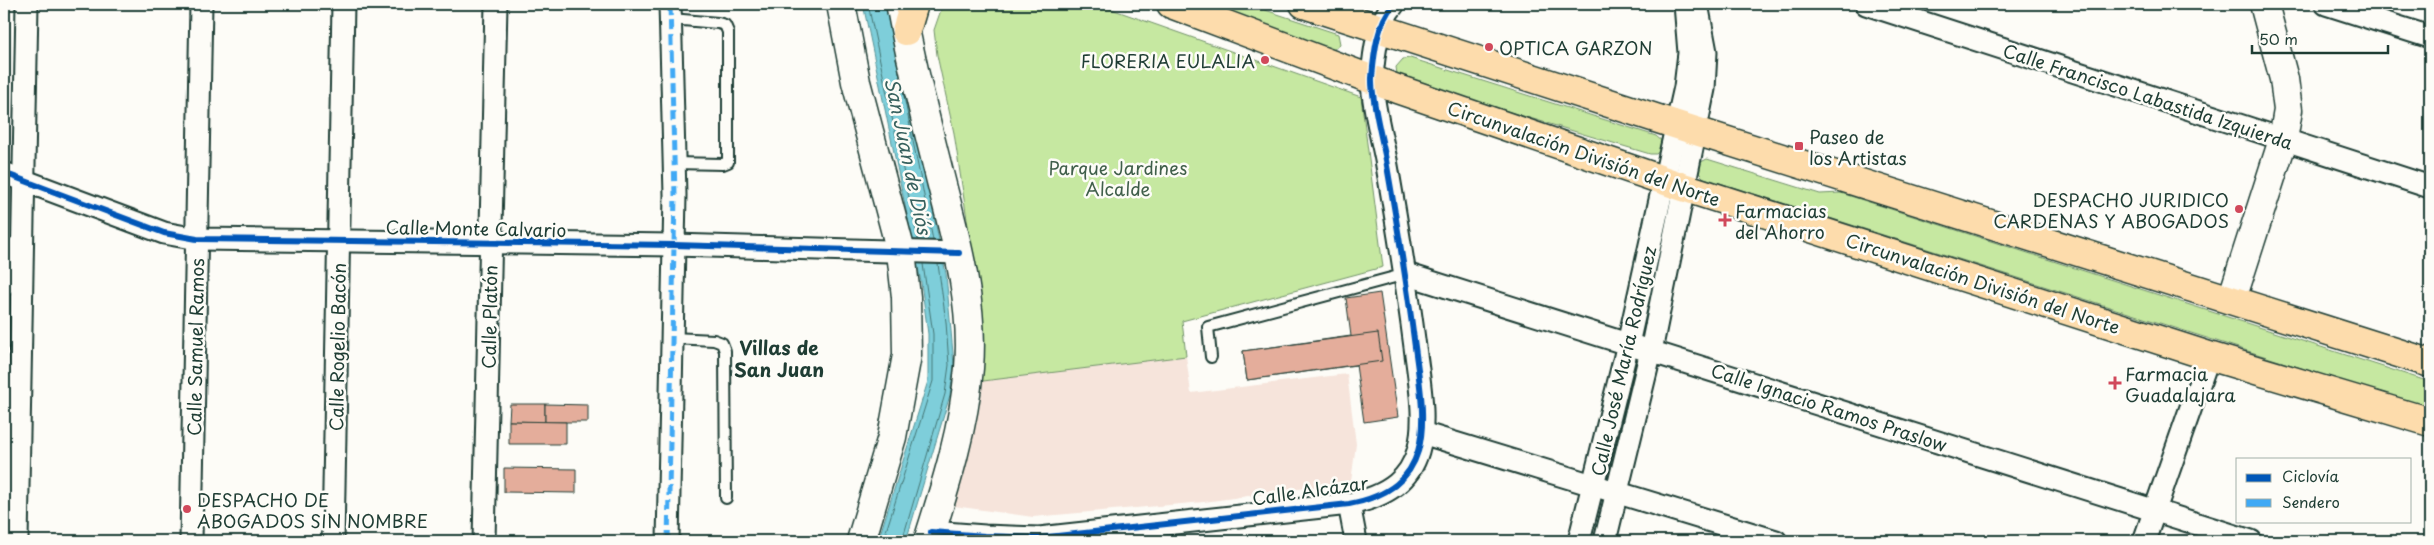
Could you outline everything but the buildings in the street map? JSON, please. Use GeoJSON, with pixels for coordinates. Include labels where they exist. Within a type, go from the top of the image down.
{"type":"FeatureCollection","features":[{"type":"Feature","properties":{"kind":"main road"},"geometry":{"type":"LineString","coordinates":[[906,31],[914,4]]}},
{"type":"Feature","properties":{"kind":"main road","name":"Circunvalación División del Norte"},"geometry":{"type":"LineString","coordinates":[[1171,4],[1372,80],[1674,183],[2209,356],[2430,422]]}},
{"type":"Feature","properties":{"kind":"main road"},"geometry":{"type":"LineString","coordinates":[[1304,4],[1686,128],[2430,363]]}},
{"type":"Feature","properties":{"kind":"street"},"geometry":{"type":"LineString","coordinates":[[18,541],[23,229],[14,176],[27,4]]}},
{"type":"Feature","properties":{"kind":"street","name":"Calle Samuel Ramos"},"geometry":{"type":"LineString","coordinates":[[191,541],[201,4]]}},
{"type":"Feature","properties":{"kind":"street","name":"Calle Rogelio Bacón"},"geometry":{"type":"LineString","coordinates":[[333,541],[343,4]]}},
{"type":"Feature","properties":{"kind":"street","name":"Calle Platón"},"geometry":{"type":"LineString","coordinates":[[484,541],[496,4]]}},
{"type":"Feature","properties":{"kind":"street"},"geometry":{"type":"LineString","coordinates":[[841,4],[856,82],[905,252],[907,355],[892,437],[861,541]]}},
{"type":"Feature","properties":{"kind":"street"},"geometry":{"type":"LineString","coordinates":[[901,4],[968,316],[969,366],[964,412],[930,536]]}},
{"type":"Feature","properties":{"kind":"street"},"geometry":{"type":"LineString","coordinates":[[1379,28],[1394,4]]}},
{"type":"Feature","properties":{"kind":"street"},"geometry":{"type":"LineString","coordinates":[[1684,4],[1688,52],[1685,87],[1686,128]]}},
{"type":"Feature","properties":{"kind":"street"},"geometry":{"type":"LineString","coordinates":[[1674,183],[1686,128],[1704,89],[1706,52],[1697,4]]}},
{"type":"Feature","properties":{"kind":"street","name":"Calle Francisco Labastida Izquierda"},"geometry":{"type":"LineString","coordinates":[[1866,4],[2430,187]]}},
{"type":"Feature","properties":{"kind":"street"},"geometry":{"type":"LineString","coordinates":[[2326,4],[2430,36]]}},
{"type":"Feature","properties":{"kind":"street"},"geometry":{"type":"LineString","coordinates":[[2232,299],[2283,140],[2288,110],[2284,79],[2263,5]]}},
{"type":"Feature","properties":{"kind":"street"},"geometry":{"type":"LineString","coordinates":[[668,541],[675,195],[671,11]]}},
{"type":"Feature","properties":{"kind":"street","name":"Calle Alcázar"},"geometry":{"type":"LineString","coordinates":[[930,536],[1039,538],[1091,536],[1349,504],[1367,500],[1394,486],[1413,462],[1422,433],[1423,411],[1406,274],[1372,80],[1379,28]]}},
{"type":"Feature","properties":{"kind":"street","name":"Calle Monte Calvario"},"geometry":{"type":"LineString","coordinates":[[14,176],[164,233],[197,239],[674,245],[955,253]]}},
{"type":"Feature","properties":{"kind":"street","name":"Calle José María Rodríguez"},"geometry":{"type":"LineString","coordinates":[[1579,541],[1628,344],[1674,183]]}},
{"type":"Feature","properties":{"kind":"street","name":"Calle José María Rodríguez"},"geometry":{"type":"LineString","coordinates":[[1605,541],[1651,351],[1674,183]]}},
{"type":"Feature","properties":{"kind":"street"},"geometry":{"type":"LineString","coordinates":[[4,284],[23,229]]}},
{"type":"Feature","properties":{"kind":"street","name":"Calle Ignacio Ramos Praslow"},"geometry":{"type":"LineString","coordinates":[[1406,274],[2251,541]]}},
{"type":"Feature","properties":{"kind":"street"},"geometry":{"type":"LineString","coordinates":[[2144,541],[2209,356]]}},
{"type":"Feature","properties":{"kind":"street"},"geometry":{"type":"LineString","coordinates":[[1422,433],[1776,541]]}},
{"type":"Feature","properties":{"kind":"street"},"geometry":{"type":"LineString","coordinates":[[1349,504],[1356,541]]}},
{"type":"Feature","properties":{"kind":"lane"},"geometry":{"type":"LineString","coordinates":[[671,11],[725,25],[728,32],[728,162],[723,164],[673,163]]}},
{"type":"Feature","properties":{"kind":"lane"},"geometry":{"type":"LineString","coordinates":[[1211,357],[1208,327],[1406,274]]}},
{"type":"Feature","properties":{"kind":"lane"},"geometry":{"type":"LineString","coordinates":[[672,338],[714,340],[722,343],[725,352],[726,498]]}},
{"type":"Feature","properties":{"kind":"shaded area"},"geometry":{"type":"Polygon","coordinates":[[[1186,356],[1191,393],[1347,374],[1356,444],[1351,482],[1204,502],[1033,517],[947,505],[975,382],[1186,356]]]}},
{"type":"Feature","properties":{"kind":"green space","name":"Parque Jardines Alcalde"},"geometry":{"type":"Polygon","coordinates":[[[943,4],[1097,4],[1361,97],[1383,267],[1182,321],[1186,356],[975,382],[980,305],[954,133],[937,55],[934,30],[943,4]]]}},
{"type":"Feature","properties":{"kind":"green space"},"geometry":{"type":"Polygon","coordinates":[[[1206,4],[1247,4],[1338,34],[1340,44],[1332,51],[1206,4]]]}},
{"type":"Feature","properties":{"kind":"green space"},"geometry":{"type":"Polygon","coordinates":[[[1410,58],[1656,136],[1663,142],[1661,150],[1656,154],[1650,154],[1406,81],[1397,74],[1396,67],[1403,59],[1410,58]]]}},
{"type":"Feature","properties":{"kind":"green space"},"geometry":{"type":"Polygon","coordinates":[[[1707,159],[1820,194],[1841,193],[2430,382],[2430,409],[1704,178],[1698,172],[1699,163],[1707,159]]]}},
{"type":"Feature","properties":{"kind":"water","name":"San Juan de Diós"},"geometry":{"type":"Polygon","coordinates":[[[863,4],[890,4],[946,274],[954,365],[950,395],[906,541],[878,541],[928,381],[928,334],[921,282],[863,4]]]}},
{"type":"Feature","properties":{"kind":"marked path"},"geometry":{"type":"LineString","coordinates":[[668,541],[675,195],[670,4]]}},
{"type":"Feature","properties":{"kind":"cycle path"},"geometry":{"type":"LineString","coordinates":[[931,532],[1039,538],[1349,504],[1378,495],[1399,482],[1412,465],[1420,445],[1422,423],[1418,373],[1405,277],[1372,86],[1377,39],[1384,20],[1394,4]]}},
{"type":"Feature","properties":{"kind":"cycle path"},"geometry":{"type":"LineString","coordinates":[[4,173],[164,233],[197,239],[674,245],[959,253]]}},
{"type":"Feature","properties":{"kind":"place","name":"OPTICA GARZON"},"geometry":{"type":"Point","coordinates":[1489,47]}},
{"type":"Feature","properties":{"kind":"place","name":"FLORERIA EULALIA"},"geometry":{"type":"Point","coordinates":[1265,60]}},
{"type":"Feature","properties":{"kind":"place","name":"Paseo de los Artistas"},"geometry":{"type":"Point","coordinates":[1799,146]}},
{"type":"Feature","properties":{"kind":"place","name":"DESPACHO JURIDICO CARDENAS Y ABOGADOS"},"geometry":{"type":"Point","coordinates":[2239,209]}},
{"type":"Feature","properties":{"kind":"place","name":"Farmacias del Ahorro"},"geometry":{"type":"Point","coordinates":[1725,220]}},
{"type":"Feature","properties":{"kind":"place","name":"Farmacia Guadalajara"},"geometry":{"type":"Point","coordinates":[2115,383]}},
{"type":"Feature","properties":{"kind":"place","name":"DESPACHO DE ABOGADOS SIN NOMBRE"},"geometry":{"type":"Point","coordinates":[187,509]}},
{"type":"Feature","properties":{"kind":"district","name":"Villas de San Juan"},"geometry":{"type":"Point","coordinates":[779,358]}}]}
